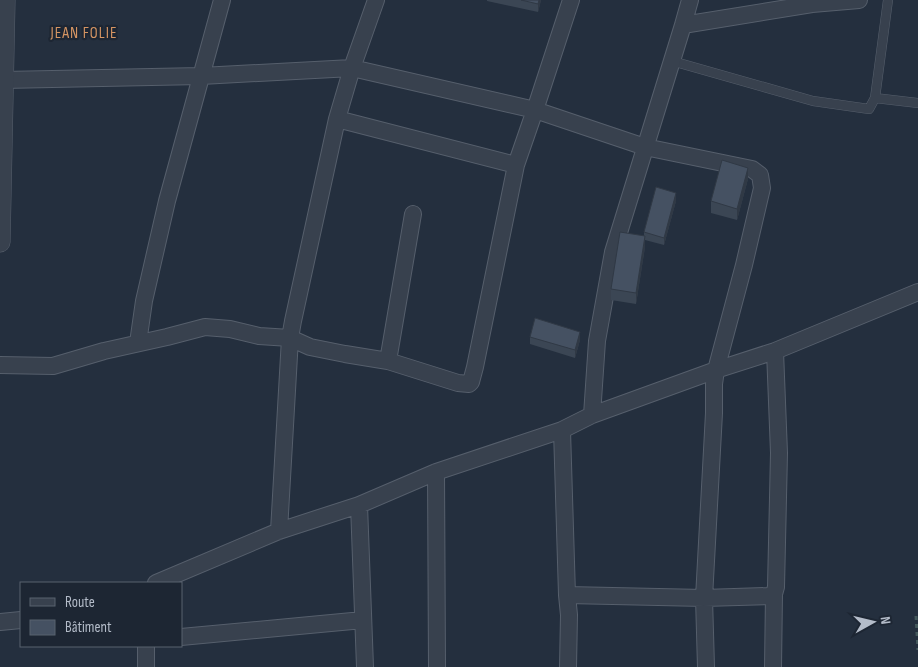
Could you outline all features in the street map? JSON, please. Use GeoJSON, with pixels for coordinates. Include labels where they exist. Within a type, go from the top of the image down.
{"type":"FeatureCollection","features":[{"type":"Feature","properties":{"kind":"street"},"geometry":{"type":"LineString","coordinates":[[0,242],[5,0]]}},
{"type":"Feature","properties":{"kind":"street"},"geometry":{"type":"LineString","coordinates":[[138,344],[146,292],[167,201],[222,0]]}},
{"type":"Feature","properties":{"kind":"street"},"geometry":{"type":"LineString","coordinates":[[278,531],[290,338],[338,120],[352,68],[376,0]]}},
{"type":"Feature","properties":{"kind":"street"},"geometry":{"type":"LineString","coordinates":[[0,365],[53,366],[96,353],[205,327],[230,329],[259,336],[290,338],[310,347],[388,361],[458,383],[469,384],[477,357],[516,165],[536,110],[571,0]]}},
{"type":"Feature","properties":{"kind":"street"},"geometry":{"type":"LineString","coordinates":[[592,415],[597,342],[613,252],[690,0]]}},
{"type":"Feature","properties":{"kind":"street"},"geometry":{"type":"LineString","coordinates":[[683,25],[812,4],[859,0]]}},
{"type":"Feature","properties":{"kind":"street"},"geometry":{"type":"LineString","coordinates":[[3,80],[201,76],[352,68],[536,110],[645,147],[752,169],[760,175],[762,188],[758,208],[714,384],[704,598],[706,667]]}},
{"type":"Feature","properties":{"kind":"street"},"geometry":{"type":"LineString","coordinates":[[338,120],[516,165]]}},
{"type":"Feature","properties":{"kind":"street"},"geometry":{"type":"LineString","coordinates":[[388,361],[413,214]]}},
{"type":"Feature","properties":{"kind":"street"},"geometry":{"type":"LineString","coordinates":[[158,582],[278,531],[359,505],[436,472],[562,430],[592,415],[716,370],[775,351],[918,292]]}},
{"type":"Feature","properties":{"kind":"street"},"geometry":{"type":"LineString","coordinates":[[773,667],[779,453],[775,351]]}},
{"type":"Feature","properties":{"kind":"street"},"geometry":{"type":"LineString","coordinates":[[562,430],[569,616],[568,667]]}},
{"type":"Feature","properties":{"kind":"street"},"geometry":{"type":"LineString","coordinates":[[436,472],[437,667]]}},
{"type":"Feature","properties":{"kind":"street"},"geometry":{"type":"LineString","coordinates":[[359,505],[365,667]]}},
{"type":"Feature","properties":{"kind":"street"},"geometry":{"type":"LineString","coordinates":[[567,595],[704,598],[768,596],[774,594]]}},
{"type":"Feature","properties":{"kind":"street"},"geometry":{"type":"LineString","coordinates":[[0,622],[20,620]]}},
{"type":"Feature","properties":{"kind":"street"},"geometry":{"type":"LineString","coordinates":[[182,637],[363,620]]}},
{"type":"Feature","properties":{"kind":"street"},"geometry":{"type":"LineString","coordinates":[[146,647],[146,667]]}},
{"type":"Feature","properties":{"kind":"lane"},"geometry":{"type":"LineString","coordinates":[[672,61],[812,101],[869,109],[875,98],[888,0]]}},
{"type":"Feature","properties":{"kind":"lane"},"geometry":{"type":"LineString","coordinates":[[875,98],[918,103]]}},
{"type":"Feature","properties":{"kind":"path"},"geometry":{"type":"LineString","coordinates":[[916,616],[918,650]]}},
{"type":"Feature","properties":{"kind":"building"},"geometry":{"type":"Polygon","coordinates":[[[521,0],[539,0],[538,4],[521,0]]]}},
{"type":"Feature","properties":{"kind":"building"},"geometry":{"type":"Polygon","coordinates":[[[722,160],[748,168],[737,209],[711,201],[722,160]]]}},
{"type":"Feature","properties":{"kind":"building"},"geometry":{"type":"Polygon","coordinates":[[[656,187],[676,193],[664,238],[644,232],[656,187]]]}},
{"type":"Feature","properties":{"kind":"building"},"geometry":{"type":"Polygon","coordinates":[[[620,232],[645,236],[636,293],[611,289],[620,232]]]}},
{"type":"Feature","properties":{"kind":"building"},"geometry":{"type":"Polygon","coordinates":[[[535,318],[580,332],[575,350],[530,337],[535,318]]]}},
{"type":"Feature","properties":{"kind":"district","name":"JEAN FOLIE"},"geometry":{"type":"Point","coordinates":[84,33]}}]}
